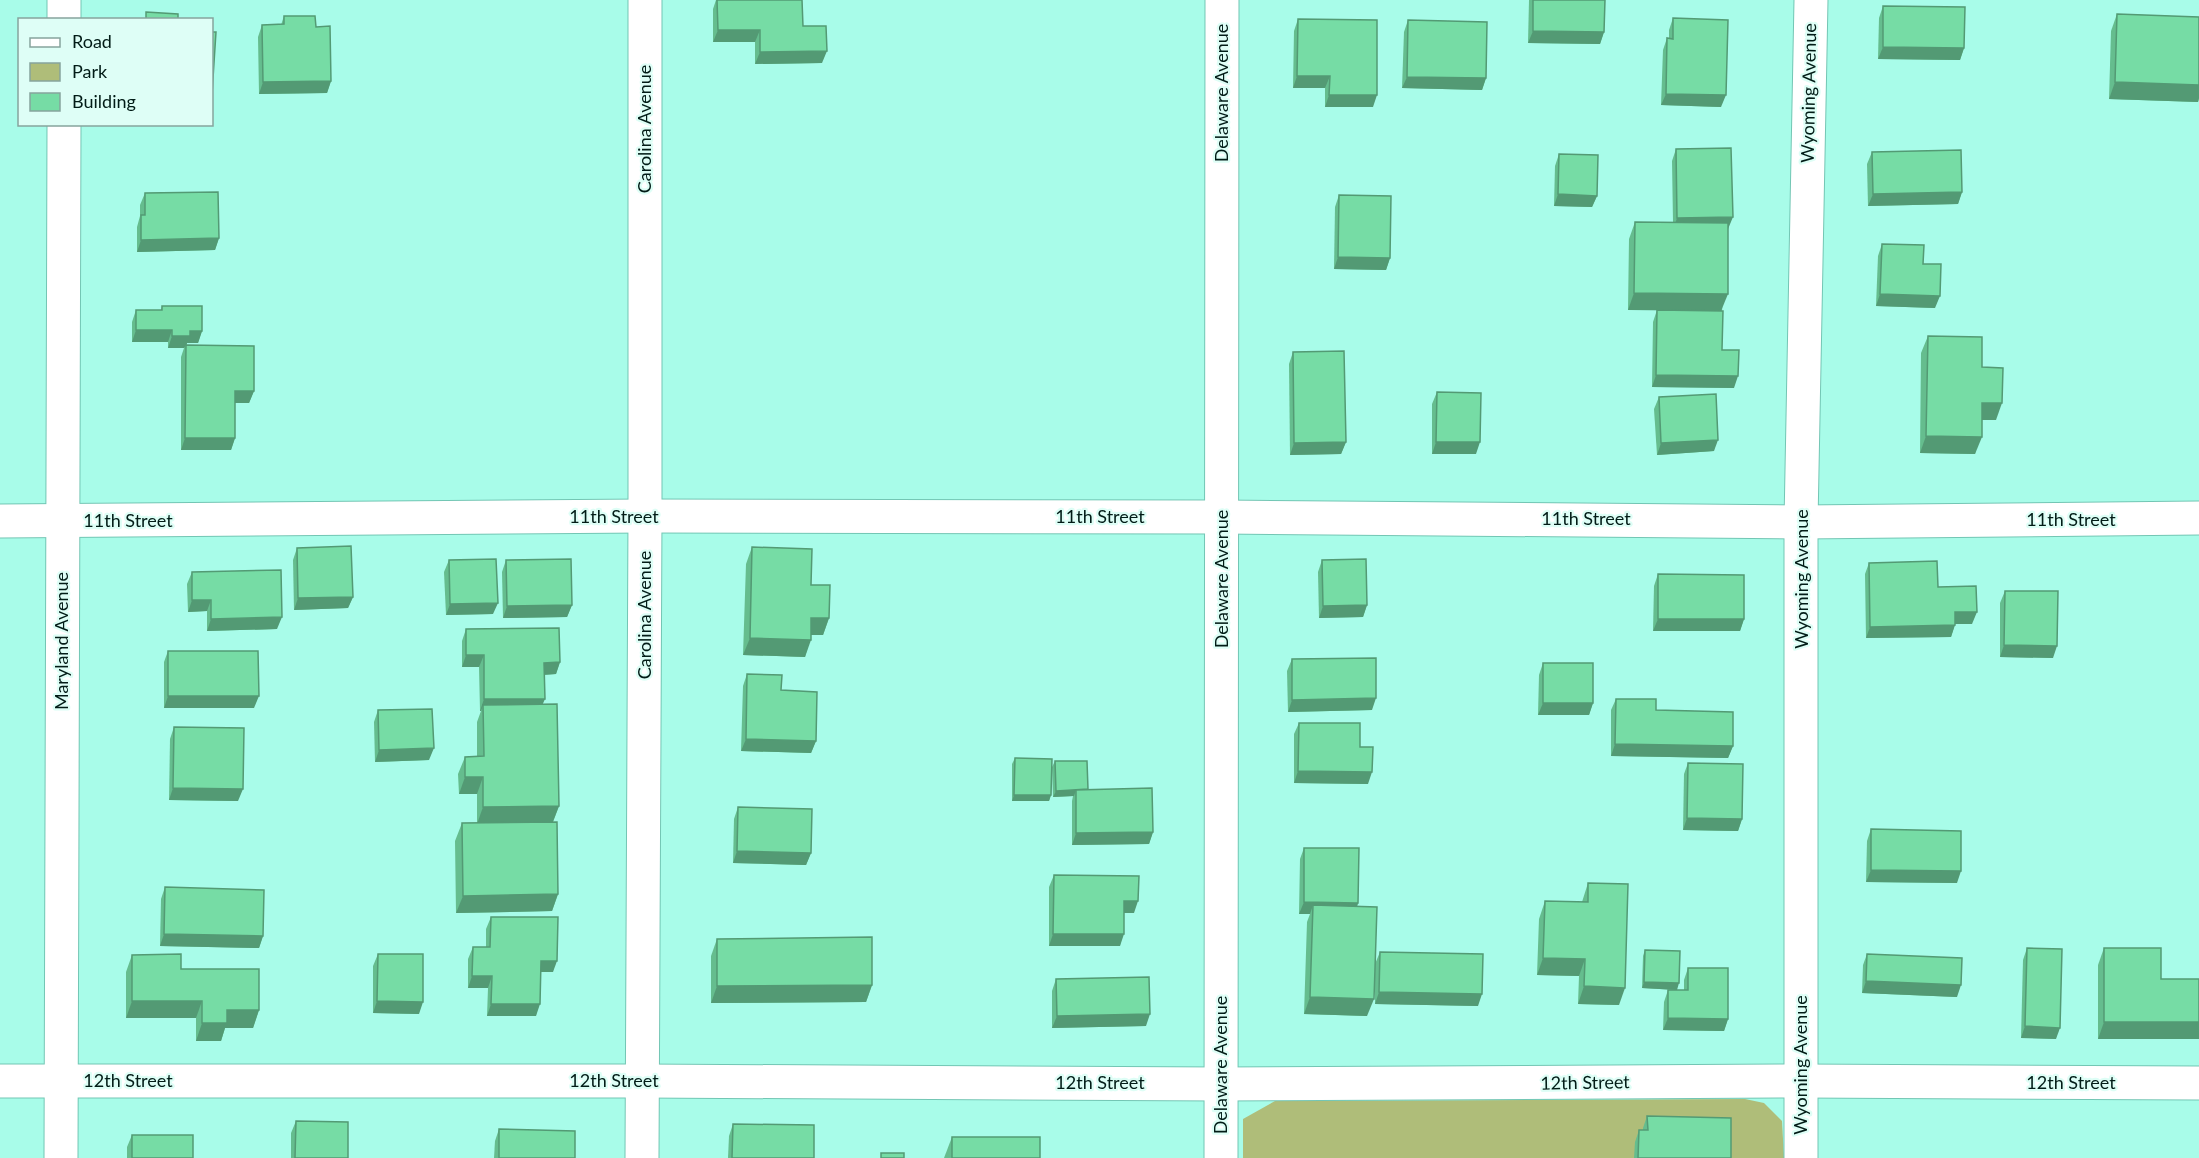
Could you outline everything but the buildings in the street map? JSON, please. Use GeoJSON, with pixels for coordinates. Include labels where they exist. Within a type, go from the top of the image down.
{"type":"FeatureCollection","features":[{"type":"Feature","properties":{"kind":"street"},"geometry":{"type":"LineString","coordinates":[[64,0],[64,18]]}},
{"type":"Feature","properties":{"kind":"street","name":"Carolina Avenue"},"geometry":{"type":"LineString","coordinates":[[642,1158],[645,0]]}},
{"type":"Feature","properties":{"kind":"street","name":"Delaware Avenue"},"geometry":{"type":"LineString","coordinates":[[1221,1158],[1222,0]]}},
{"type":"Feature","properties":{"kind":"street","name":"Wyoming Avenue"},"geometry":{"type":"LineString","coordinates":[[1801,1158],[1802,522],[1811,0]]}},
{"type":"Feature","properties":{"kind":"street","name":"Maryland Avenue"},"geometry":{"type":"LineString","coordinates":[[61,1158],[64,126]]}},
{"type":"Feature","properties":{"kind":"street","name":"11th Street"},"geometry":{"type":"LineString","coordinates":[[0,521],[645,516],[1222,517],[1802,522],[2199,519]]}},
{"type":"Feature","properties":{"kind":"street","name":"12th Street"},"geometry":{"type":"LineString","coordinates":[[0,1081],[1221,1084],[1801,1081],[2199,1083]]}},
{"type":"Feature","properties":{"kind":"green space"},"geometry":{"type":"Polygon","coordinates":[[[1745,1099],[1764,1103],[1782,1121],[1784,1158],[1243,1158],[1243,1119],[1275,1101],[1745,1099]]]}}]}
